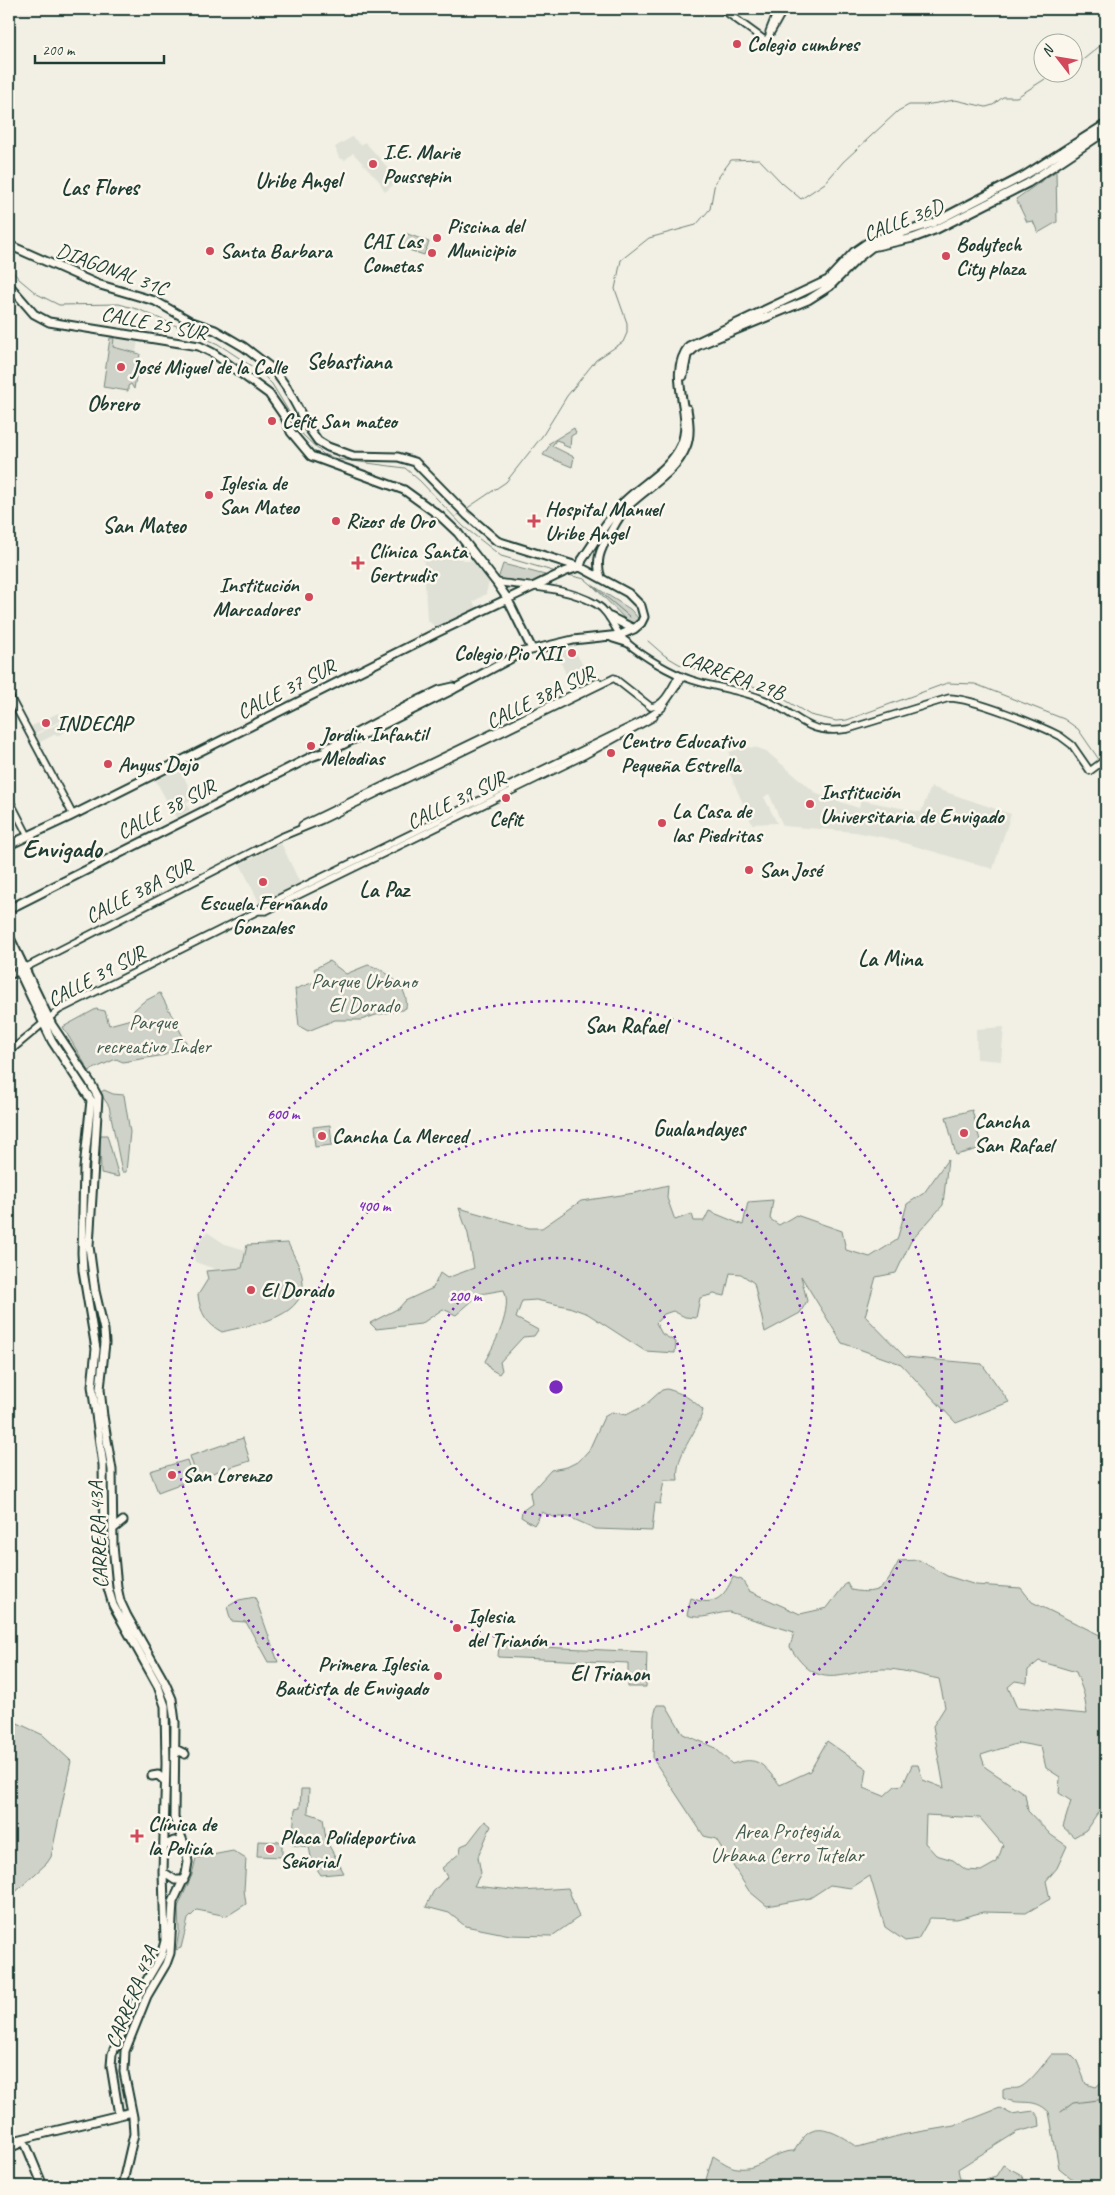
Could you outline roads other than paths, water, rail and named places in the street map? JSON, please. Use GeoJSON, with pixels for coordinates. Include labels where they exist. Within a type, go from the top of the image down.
{"type":"FeatureCollection","features":[{"type":"Feature","properties":{"kind":"main road"},"geometry":{"type":"LineString","coordinates":[[1067,153],[1106,124]]}},
{"type":"Feature","properties":{"kind":"main road"},"geometry":{"type":"LineString","coordinates":[[1067,153],[1106,131]]}},
{"type":"Feature","properties":{"kind":"main road","name":"CALLE 36D"},"geometry":{"type":"LineString","coordinates":[[684,398],[679,363],[684,352],[694,342],[828,280],[854,252],[870,241],[902,234],[933,222],[1024,176],[1058,154],[1067,153]]}},
{"type":"Feature","properties":{"kind":"main road","name":"CALLE 36D"},"geometry":{"type":"LineString","coordinates":[[684,398],[682,377],[684,366],[687,355],[696,346],[808,300],[830,286],[872,247],[913,238],[937,229],[1028,183],[1067,153]]}},
{"type":"Feature","properties":{"kind":"main road","name":"DIAGONAL 31C"},"geometry":{"type":"LineString","coordinates":[[9,245],[97,284],[155,301],[192,322],[215,330],[244,347],[274,370],[288,388],[312,434],[328,448],[353,456],[398,457],[415,462],[460,507],[502,544],[580,567]]}},
{"type":"Feature","properties":{"kind":"main road","name":"CALLE 25 SUR"},"geometry":{"type":"LineString","coordinates":[[9,285],[34,314],[49,322],[199,346],[211,351],[270,394],[285,417],[291,432],[311,456],[390,484],[413,496],[449,524],[507,598],[532,650]]}},
{"type":"Feature","properties":{"kind":"main road"},"geometry":{"type":"LineString","coordinates":[[610,617],[627,632],[642,621],[644,614],[641,606],[628,592],[580,567],[582,560],[612,515],[661,470],[679,449],[684,432],[684,398]]}},
{"type":"Feature","properties":{"kind":"main road"},"geometry":{"type":"LineString","coordinates":[[601,578],[597,560],[602,546],[616,522],[629,505],[668,471],[686,446],[689,433],[684,398]]}},
{"type":"Feature","properties":{"kind":"main road","name":"CALLE 37 SUR"},"geometry":{"type":"LineString","coordinates":[[9,845],[73,815],[507,598],[564,572],[580,567]]}},
{"type":"Feature","properties":{"kind":"main road","name":"CALLE 38 SUR"},"geometry":{"type":"LineString","coordinates":[[9,909],[314,756],[415,702],[440,690],[459,686],[515,655],[627,632]]}},
{"type":"Feature","properties":{"kind":"main road"},"geometry":{"type":"LineString","coordinates":[[603,636],[629,643]]}},
{"type":"Feature","properties":{"kind":"main road","name":"CARRERA 43A"},"geometry":{"type":"LineString","coordinates":[[9,936],[43,1024],[91,1100],[84,1177],[82,1253],[83,1271],[96,1350],[92,1386],[103,1465],[104,1545],[108,1588],[113,1605],[163,1696],[166,1717],[164,1948],[156,1966],[137,1998],[112,2054],[111,2066],[119,2115]]}},
{"type":"Feature","properties":{"kind":"main road","name":"CARRERA 43A"},"geometry":{"type":"LineString","coordinates":[[9,950],[90,1082],[99,1103],[89,1246],[92,1274],[104,1330],[100,1389],[102,1416],[112,1470],[113,1529],[118,1596],[133,1628],[170,1691],[174,1706],[174,1818],[184,1843],[188,1862],[184,1880],[173,1902],[172,1945],[168,1959],[147,1996],[125,2051],[124,2072],[132,2112],[134,2138],[122,2186]]}},
{"type":"Feature","properties":{"kind":"main road"},"geometry":{"type":"LineString","coordinates":[[113,1529],[123,1521]]}},
{"type":"Feature","properties":{"kind":"main road"},"geometry":{"type":"LineString","coordinates":[[175,1749],[185,1754]]}},
{"type":"Feature","properties":{"kind":"main road"},"geometry":{"type":"LineString","coordinates":[[152,1776],[158,1775],[166,1780]]}},
{"type":"Feature","properties":{"kind":"main road"},"geometry":{"type":"LineString","coordinates":[[164,1846],[174,1841],[184,1843]]}},
{"type":"Feature","properties":{"kind":"main road"},"geometry":{"type":"LineString","coordinates":[[164,1872],[174,1880],[184,1880]]}},
{"type":"Feature","properties":{"kind":"main road"},"geometry":{"type":"LineString","coordinates":[[117,2100],[124,2101],[129,2098]]}},
{"type":"Feature","properties":{"kind":"main road"},"geometry":{"type":"LineString","coordinates":[[9,2142],[132,2112]]}},
{"type":"Feature","properties":{"kind":"main road"},"geometry":{"type":"LineString","coordinates":[[28,2137],[26,2145],[43,2186]]}},
{"type":"Feature","properties":{"kind":"main road"},"geometry":{"type":"LineString","coordinates":[[9,2148],[19,2144],[26,2145]]}},
{"type":"Feature","properties":{"kind":"street"},"geometry":{"type":"LineString","coordinates":[[722,9],[767,39]]}},
{"type":"Feature","properties":{"kind":"street"},"geometry":{"type":"LineString","coordinates":[[767,39],[778,9]]}},
{"type":"Feature","properties":{"kind":"street"},"geometry":{"type":"LineString","coordinates":[[767,39],[784,9]]}},
{"type":"Feature","properties":{"kind":"street"},"geometry":{"type":"LineString","coordinates":[[496,582],[578,596],[601,607],[610,617]]}},
{"type":"Feature","properties":{"kind":"street","name":"CARRERA 29B"},"geometry":{"type":"LineString","coordinates":[[610,617],[627,632],[629,643],[681,676],[765,700],[807,726],[828,730],[848,729],[949,698],[964,699],[1049,730],[1072,745],[1093,769],[1106,759]]}},
{"type":"Feature","properties":{"kind":"street"},"geometry":{"type":"LineString","coordinates":[[650,716],[651,707],[656,706],[663,700],[681,676]]}},
{"type":"Feature","properties":{"kind":"street","name":"CALLE 39 SUR"},"geometry":{"type":"LineString","coordinates":[[258,911],[266,910],[583,756],[646,723],[662,708],[681,676]]}},
{"type":"Feature","properties":{"kind":"street","name":"CALLE 38A SUR"},"geometry":{"type":"LineString","coordinates":[[9,976],[285,835],[287,832],[603,680],[614,678],[651,707]]}},
{"type":"Feature","properties":{"kind":"street"},"geometry":{"type":"LineString","coordinates":[[9,695],[73,815]]}},
{"type":"Feature","properties":{"kind":"street","name":"CALLE 39 SUR"},"geometry":{"type":"LineString","coordinates":[[9,1052],[59,1010],[258,911],[263,906],[462,810],[650,716],[662,708]]}},
{"type":"Feature","properties":{"kind":"street"},"geometry":{"type":"LineString","coordinates":[[9,799],[28,836]]}},
{"type":"Feature","properties":{"kind":"waterway"},"geometry":{"type":"LineString","coordinates":[[1082,61],[1106,41]]}},
{"type":"Feature","properties":{"kind":"waterway"},"geometry":{"type":"LineString","coordinates":[[466,509],[506,482],[543,435],[567,396],[596,360],[623,342],[627,333],[627,323],[615,289],[621,260],[649,238],[696,225],[710,209],[715,182],[731,160],[759,159],[782,183],[801,199],[825,183],[843,162],[898,111],[909,105],[925,105],[955,100],[986,107],[993,105],[1003,97],[1017,97],[1040,82]]}},
{"type":"Feature","properties":{"kind":"waterway"},"geometry":{"type":"LineString","coordinates":[[9,267],[19,279],[37,294],[59,305],[119,304],[140,310],[218,344],[259,371],[272,384],[303,435],[323,454],[337,459],[405,468],[464,527],[501,556],[556,572]]}},
{"type":"Feature","properties":{"kind":"waterway"},"geometry":{"type":"LineString","coordinates":[[455,517],[461,512]]}},
{"type":"Feature","properties":{"kind":"waterway"},"geometry":{"type":"LineString","coordinates":[[568,575],[585,579],[630,617]]}},
{"type":"Feature","properties":{"kind":"waterway"},"geometry":{"type":"LineString","coordinates":[[648,641],[664,655],[679,664],[772,692],[810,715],[836,721],[847,720],[947,683],[975,684],[1064,719],[1078,729],[1100,761]]}},
{"type":"Feature","properties":{"kind":"waterway"},"geometry":{"type":"LineString","coordinates":[[1102,764],[1106,769]]}},
{"type":"Feature","properties":{"kind":"waterway"},"geometry":{"type":"LineString","coordinates":[[1061,2112],[1073,2103],[1106,2099]]}},
{"type":"Feature","properties":{"kind":"place","name":"Colegio cumbres"},"geometry":{"type":"Point","coordinates":[737,44]}},
{"type":"Feature","properties":{"kind":"place","name":"I.E. Marie Poussepin"},"geometry":{"type":"Point","coordinates":[373,164]}},
{"type":"Feature","properties":{"kind":"place","name":"Piscina del Municipio"},"geometry":{"type":"Point","coordinates":[437,238]}},
{"type":"Feature","properties":{"kind":"place","name":"Santa Barbara"},"geometry":{"type":"Point","coordinates":[210,251]}},
{"type":"Feature","properties":{"kind":"place","name":"CAI Las Cometas"},"geometry":{"type":"Point","coordinates":[432,253]}},
{"type":"Feature","properties":{"kind":"place","name":"Bodytech City plaza"},"geometry":{"type":"Point","coordinates":[946,256]}},
{"type":"Feature","properties":{"kind":"place","name":"José Miguel de la Calle"},"geometry":{"type":"Point","coordinates":[121,367]}},
{"type":"Feature","properties":{"kind":"place","name":"Cefit San mateo"},"geometry":{"type":"Point","coordinates":[272,421]}},
{"type":"Feature","properties":{"kind":"place","name":"Iglesia de San Mateo"},"geometry":{"type":"Point","coordinates":[209,495]}},
{"type":"Feature","properties":{"kind":"place","name":"Rizos de Oro"},"geometry":{"type":"Point","coordinates":[336,521]}},
{"type":"Feature","properties":{"kind":"place","name":"Hospital Manuel Uribe Angel"},"geometry":{"type":"Point","coordinates":[534,521]}},
{"type":"Feature","properties":{"kind":"place","name":"Clínica Santa Gertrudis"},"geometry":{"type":"Point","coordinates":[358,563]}},
{"type":"Feature","properties":{"kind":"place","name":"Institución Marcadores"},"geometry":{"type":"Point","coordinates":[309,597]}},
{"type":"Feature","properties":{"kind":"place","name":"Colegio Pio XII"},"geometry":{"type":"Point","coordinates":[572,653]}},
{"type":"Feature","properties":{"kind":"place","name":"INDECAP"},"geometry":{"type":"Point","coordinates":[46,723]}},
{"type":"Feature","properties":{"kind":"place","name":"Jordin Infantil Melodias"},"geometry":{"type":"Point","coordinates":[311,746]}},
{"type":"Feature","properties":{"kind":"place","name":"Centro Educativo Pequeña Estrella"},"geometry":{"type":"Point","coordinates":[611,753]}},
{"type":"Feature","properties":{"kind":"place","name":"Anyus Dojo"},"geometry":{"type":"Point","coordinates":[108,764]}},
{"type":"Feature","properties":{"kind":"place","name":"Cefit"},"geometry":{"type":"Point","coordinates":[506,798]}},
{"type":"Feature","properties":{"kind":"place","name":"Institución Universitaria de Envigado"},"geometry":{"type":"Point","coordinates":[810,804]}},
{"type":"Feature","properties":{"kind":"place","name":"La Casa de las Piedritas"},"geometry":{"type":"Point","coordinates":[662,823]}},
{"type":"Feature","properties":{"kind":"place","name":"San José"},"geometry":{"type":"Point","coordinates":[749,870]}},
{"type":"Feature","properties":{"kind":"place","name":"Escuela Fernando Gonzales"},"geometry":{"type":"Point","coordinates":[263,882]}},
{"type":"Feature","properties":{"kind":"place","name":"Cancha San Rafael"},"geometry":{"type":"Point","coordinates":[964,1133]}},
{"type":"Feature","properties":{"kind":"place","name":"Cancha La Merced"},"geometry":{"type":"Point","coordinates":[322,1136]}},
{"type":"Feature","properties":{"kind":"place","name":"El Dorado"},"geometry":{"type":"Point","coordinates":[251,1290]}},
{"type":"Feature","properties":{"kind":"place","name":"San Lorenzo"},"geometry":{"type":"Point","coordinates":[172,1475]}},
{"type":"Feature","properties":{"kind":"place","name":"Iglesia del Trianón"},"geometry":{"type":"Point","coordinates":[457,1628]}},
{"type":"Feature","properties":{"kind":"place","name":"Primera Iglesia Bautista de Envigado"},"geometry":{"type":"Point","coordinates":[438,1676]}},
{"type":"Feature","properties":{"kind":"place","name":"Clínica de la Policía"},"geometry":{"type":"Point","coordinates":[137,1836]}},
{"type":"Feature","properties":{"kind":"place","name":"Placa Polideportiva Señorial"},"geometry":{"type":"Point","coordinates":[270,1849]}},
{"type":"Feature","properties":{"kind":"district","name":"Uribe Angel"},"geometry":{"type":"Point","coordinates":[298,181]}},
{"type":"Feature","properties":{"kind":"district","name":"Las Flores"},"geometry":{"type":"Point","coordinates":[100,188]}},
{"type":"Feature","properties":{"kind":"district","name":"Sebastiana"},"geometry":{"type":"Point","coordinates":[349,362]}},
{"type":"Feature","properties":{"kind":"district","name":"Obrero"},"geometry":{"type":"Point","coordinates":[113,404]}},
{"type":"Feature","properties":{"kind":"district","name":"San Mateo"},"geometry":{"type":"Point","coordinates":[144,526]}},
{"type":"Feature","properties":{"kind":"district","name":"Envigado"},"geometry":{"type":"Point","coordinates":[62,848]}},
{"type":"Feature","properties":{"kind":"district","name":"La Paz"},"geometry":{"type":"Point","coordinates":[384,890]}},
{"type":"Feature","properties":{"kind":"district","name":"La Mina"},"geometry":{"type":"Point","coordinates":[890,959]}},
{"type":"Feature","properties":{"kind":"district","name":"San Rafael"},"geometry":{"type":"Point","coordinates":[626,1026]}},
{"type":"Feature","properties":{"kind":"district","name":"Gualandayes"},"geometry":{"type":"Point","coordinates":[699,1129]}},
{"type":"Feature","properties":{"kind":"district","name":"El Trianon"},"geometry":{"type":"Point","coordinates":[610,1674]}},
{"type":"Feature","properties":{"kind":"park label","name":"Parque Urbano El Dorado"},"geometry":{"type":"Point","coordinates":[364,993]}},
{"type":"Feature","properties":{"kind":"park label","name":"Parque recreativo Inder"},"geometry":{"type":"Point","coordinates":[153,1034]}},
{"type":"Feature","properties":{"kind":"park label","name":"Area Protegida Urbana Cerro Tutelar"},"geometry":{"type":"Point","coordinates":[787,1843]}}]}
